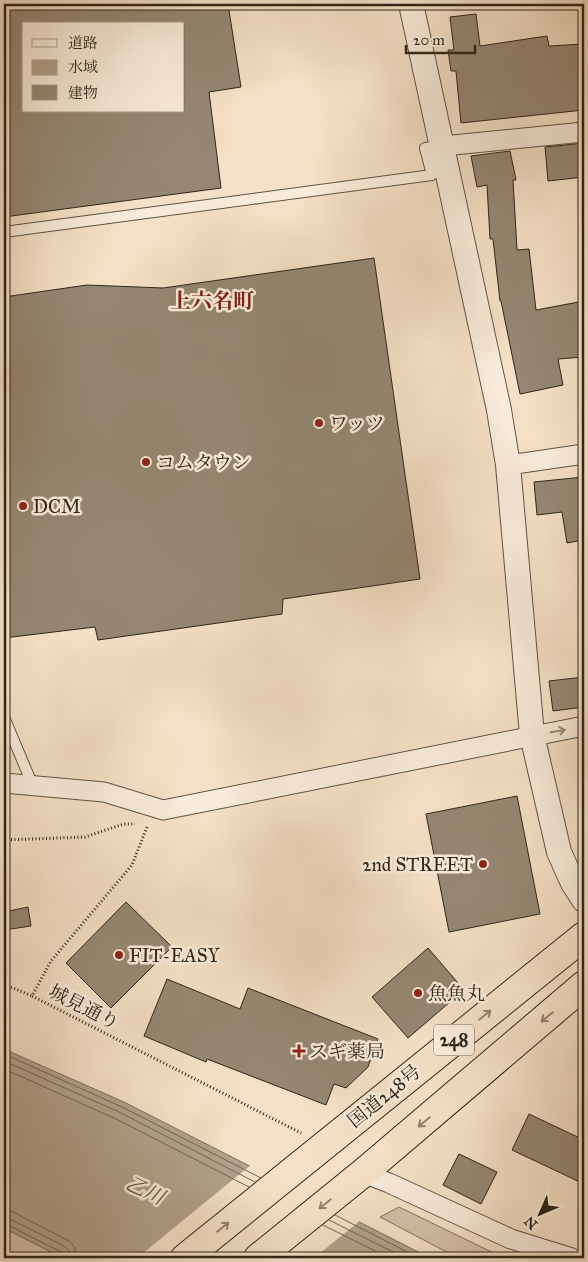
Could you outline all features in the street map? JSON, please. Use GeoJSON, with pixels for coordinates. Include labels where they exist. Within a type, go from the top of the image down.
{"type":"FeatureCollection","features":[{"type":"Feature","properties":{"kind":"highway","name":"国道248号"},"geometry":{"type":"LineString","coordinates":[[185,1258],[313,1139],[584,936]]}},
{"type":"Feature","properties":{"kind":"highway","name":"248"},"geometry":{"type":"LineString","coordinates":[[258,1258],[363,1174],[584,985]]}},
{"type":"Feature","properties":{"kind":"street"},"geometry":{"type":"LineString","coordinates":[[411,4],[499,410],[508,465],[532,735],[559,852],[573,883],[584,900]]}},
{"type":"Feature","properties":{"kind":"street"},"geometry":{"type":"LineString","coordinates":[[443,146],[584,132]]}},
{"type":"Feature","properties":{"kind":"street"},"geometry":{"type":"LineString","coordinates":[[508,465],[584,454]]}},
{"type":"Feature","properties":{"kind":"street"},"geometry":{"type":"LineString","coordinates":[[4,783],[104,792],[163,810],[584,726]]}},
{"type":"Feature","properties":{"kind":"street"},"geometry":{"type":"LineString","coordinates":[[363,1174],[389,1183],[511,1239],[572,1258]]}},
{"type":"Feature","properties":{"kind":"lane"},"geometry":{"type":"LineString","coordinates":[[4,232],[432,175],[425,148],[443,146]]}},
{"type":"Feature","properties":{"kind":"lane"},"geometry":{"type":"LineString","coordinates":[[4,718],[33,786]]}},
{"type":"Feature","properties":{"kind":"path","name":"城見通り"},"geometry":{"type":"LineString","coordinates":[[4,840],[85,837],[124,824],[148,824],[132,865],[51,961],[32,996],[313,1139]]}},
{"type":"Feature","properties":{"kind":"path"},"geometry":{"type":"LineString","coordinates":[[4,986],[32,996]]}},
{"type":"Feature","properties":{"kind":"shaded area"},"geometry":{"type":"Polygon","coordinates":[[[399,1207],[504,1258],[458,1258],[380,1217],[399,1207]]]}},
{"type":"Feature","properties":{"kind":"shaded area"},"geometry":{"type":"Polygon","coordinates":[[[4,1228],[63,1258],[4,1258],[4,1228]]]}},
{"type":"Feature","properties":{"kind":"water","name":"乙川"},"geometry":{"type":"Polygon","coordinates":[[[4,1049],[124,1102],[430,1258],[63,1258],[4,1228],[4,1049]]]}},
{"type":"Feature","properties":{"kind":"pier"},"geometry":{"type":"Polygon","coordinates":[[[252,1164],[361,1220],[314,1258],[137,1258],[252,1164]]]}},
{"type":"Feature","properties":{"kind":"building"},"geometry":{"type":"Polygon","coordinates":[[[4,4],[228,4],[241,87],[209,92],[221,188],[4,217],[4,4]]]}},
{"type":"Feature","properties":{"kind":"building"},"geometry":{"type":"Polygon","coordinates":[[[476,14],[480,46],[547,36],[549,46],[584,44],[584,110],[461,123],[456,71],[451,71],[448,50],[454,50],[450,17],[476,14]]]}},
{"type":"Feature","properties":{"kind":"building"},"geometry":{"type":"Polygon","coordinates":[[[584,143],[584,177],[548,181],[545,147],[584,143]]]}},
{"type":"Feature","properties":{"kind":"building"},"geometry":{"type":"Polygon","coordinates":[[[510,151],[516,180],[513,180],[517,250],[529,249],[536,310],[584,301],[584,357],[558,359],[563,385],[520,394],[500,301],[493,239],[490,239],[487,185],[477,187],[471,156],[510,151]]]}},
{"type":"Feature","properties":{"kind":"building"},"geometry":{"type":"Polygon","coordinates":[[[374,258],[420,579],[283,599],[282,614],[98,640],[95,627],[4,638],[4,297],[87,285],[163,288],[374,258]]]}},
{"type":"Feature","properties":{"kind":"building"},"geometry":{"type":"Polygon","coordinates":[[[584,477],[584,540],[567,543],[562,512],[537,515],[534,482],[584,477]]]}},
{"type":"Feature","properties":{"kind":"building"},"geometry":{"type":"Polygon","coordinates":[[[584,677],[584,707],[553,711],[549,681],[584,677]]]}},
{"type":"Feature","properties":{"kind":"building","name":"2nd STREET"},"geometry":{"type":"Polygon","coordinates":[[[517,796],[540,914],[449,932],[426,814],[517,796]]]}},
{"type":"Feature","properties":{"kind":"building","name":"FIT-EASY"},"geometry":{"type":"Polygon","coordinates":[[[126,902],[172,947],[111,1008],[66,963],[126,902]]]}},
{"type":"Feature","properties":{"kind":"building"},"geometry":{"type":"Polygon","coordinates":[[[28,907],[31,926],[4,930],[4,912],[28,907]]]}},
{"type":"Feature","properties":{"kind":"building","name":"魚魚丸"},"geometry":{"type":"Polygon","coordinates":[[[428,948],[464,990],[408,1038],[372,997],[428,948]]]}},
{"type":"Feature","properties":{"kind":"building","name":"スギ薬局"},"geometry":{"type":"Polygon","coordinates":[[[167,979],[240,1009],[248,988],[378,1039],[368,1067],[346,1088],[334,1084],[326,1105],[207,1059],[206,1062],[144,1036],[167,979]]]}},
{"type":"Feature","properties":{"kind":"building"},"geometry":{"type":"Polygon","coordinates":[[[529,1114],[584,1140],[584,1184],[512,1150],[529,1114]]]}},
{"type":"Feature","properties":{"kind":"building"},"geometry":{"type":"Polygon","coordinates":[[[459,1154],[497,1172],[481,1204],[443,1185],[459,1154]]]}},
{"type":"Feature","properties":{"kind":"place","name":"ワッツ"},"geometry":{"type":"Point","coordinates":[319,423]}},
{"type":"Feature","properties":{"kind":"place","name":"コムタウン"},"geometry":{"type":"Point","coordinates":[146,462]}},
{"type":"Feature","properties":{"kind":"place","name":"DCM"},"geometry":{"type":"Point","coordinates":[23,506]}},
{"type":"Feature","properties":{"kind":"place","name":"2nd STREET"},"geometry":{"type":"Point","coordinates":[483,864]}},
{"type":"Feature","properties":{"kind":"place","name":"FIT-EASY"},"geometry":{"type":"Point","coordinates":[119,955]}},
{"type":"Feature","properties":{"kind":"place","name":"魚魚丸"},"geometry":{"type":"Point","coordinates":[418,993]}},
{"type":"Feature","properties":{"kind":"place","name":"スギ薬局"},"geometry":{"type":"Point","coordinates":[299,1051]}},
{"type":"Feature","properties":{"kind":"district","name":"上六名町"},"geometry":{"type":"Point","coordinates":[212,301]}}]}
